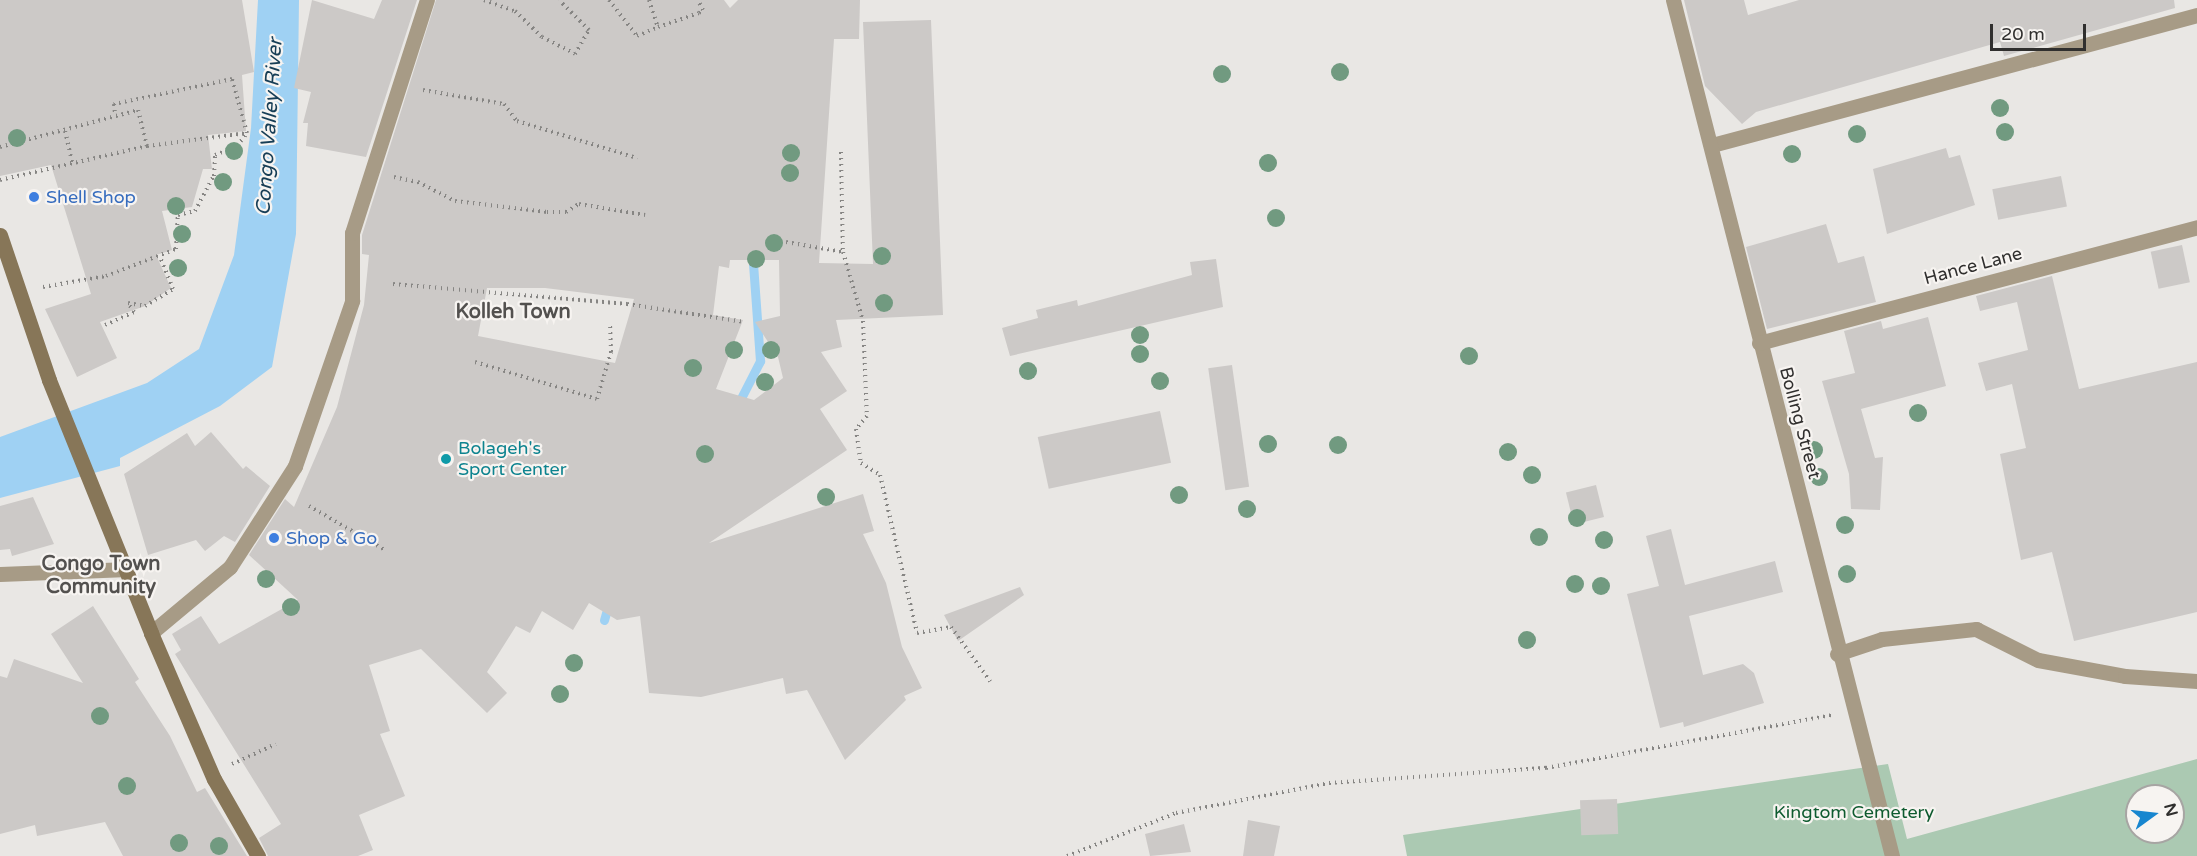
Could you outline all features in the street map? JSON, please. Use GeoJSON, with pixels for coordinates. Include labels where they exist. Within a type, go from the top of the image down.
{"type":"FeatureCollection","features":[{"type":"Feature","properties":{"kind":"main road"},"geometry":{"type":"LineString","coordinates":[[0,235],[49,380],[101,511],[128,569],[151,633],[214,779],[258,856]]}},
{"type":"Feature","properties":{"kind":"street"},"geometry":{"type":"LineString","coordinates":[[151,633],[230,567],[296,466],[352,301],[352,233],[427,0]]}},
{"type":"Feature","properties":{"kind":"street","name":"Bolling Street"},"geometry":{"type":"LineString","coordinates":[[1673,0],[1712,145],[1759,343],[1852,711],[1892,856]]}},
{"type":"Feature","properties":{"kind":"street"},"geometry":{"type":"LineString","coordinates":[[1712,145],[2197,15]]}},
{"type":"Feature","properties":{"kind":"street","name":"Hance Lane"},"geometry":{"type":"LineString","coordinates":[[1759,343],[2197,226]]}},
{"type":"Feature","properties":{"kind":"street"},"geometry":{"type":"LineString","coordinates":[[0,574],[128,569]]}},
{"type":"Feature","properties":{"kind":"street"},"geometry":{"type":"LineString","coordinates":[[1838,654],[1882,639],[1976,629],[2038,660],[2126,676],[2197,681]]}},
{"type":"Feature","properties":{"kind":"path"},"geometry":{"type":"LineString","coordinates":[[484,0],[515,11],[542,37],[575,54],[589,30],[559,0]]}},
{"type":"Feature","properties":{"kind":"path"},"geometry":{"type":"LineString","coordinates":[[609,0],[637,36],[699,13],[703,10],[698,0]]}},
{"type":"Feature","properties":{"kind":"path"},"geometry":{"type":"LineString","coordinates":[[649,0],[658,27]]}},
{"type":"Feature","properties":{"kind":"path"},"geometry":{"type":"LineString","coordinates":[[114,113],[114,104],[232,79],[247,133]]}},
{"type":"Feature","properties":{"kind":"path"},"geometry":{"type":"LineString","coordinates":[[399,84],[504,104],[517,121],[637,158]]}},
{"type":"Feature","properties":{"kind":"path"},"geometry":{"type":"LineString","coordinates":[[0,147],[65,131],[114,113],[138,110],[147,146]]}},
{"type":"Feature","properties":{"kind":"path"},"geometry":{"type":"LineString","coordinates":[[65,131],[73,165]]}},
{"type":"Feature","properties":{"kind":"path"},"geometry":{"type":"LineString","coordinates":[[0,180],[73,165],[147,146],[247,133]]}},
{"type":"Feature","properties":{"kind":"path"},"geometry":{"type":"LineString","coordinates":[[36,288],[161,259],[176,249],[178,215],[195,211],[214,176],[215,155],[237,146],[247,133]]}},
{"type":"Feature","properties":{"kind":"path"},"geometry":{"type":"LineString","coordinates":[[841,152],[843,252],[863,321],[867,416],[856,429],[861,463],[880,475],[917,633],[951,627],[990,681]]}},
{"type":"Feature","properties":{"kind":"path"},"geometry":{"type":"LineString","coordinates":[[370,173],[418,182],[455,201],[547,212],[566,212],[579,204],[645,215]]}},
{"type":"Feature","properties":{"kind":"path"},"geometry":{"type":"LineString","coordinates":[[786,242],[843,252]]}},
{"type":"Feature","properties":{"kind":"path"},"geometry":{"type":"LineString","coordinates":[[105,325],[134,312],[128,303],[145,306],[173,289],[161,259]]}},
{"type":"Feature","properties":{"kind":"path"},"geometry":{"type":"LineString","coordinates":[[393,284],[627,304],[745,322]]}},
{"type":"Feature","properties":{"kind":"path"},"geometry":{"type":"LineString","coordinates":[[475,362],[597,399],[611,352],[610,326]]}},
{"type":"Feature","properties":{"kind":"path"},"geometry":{"type":"LineString","coordinates":[[309,506],[385,550]]}},
{"type":"Feature","properties":{"kind":"path"},"geometry":{"type":"LineString","coordinates":[[1067,856],[1176,813],[1329,783],[1545,768],[1852,711]]}},
{"type":"Feature","properties":{"kind":"path"},"geometry":{"type":"LineString","coordinates":[[214,779],[230,765],[276,744]]}},
{"type":"Feature","properties":{"kind":"green space","name":"Kingtom Cemetery"},"geometry":{"type":"Polygon","coordinates":[[[2197,759],[2197,856],[1407,856],[1403,835],[1888,764],[1907,839],[2197,759]]]}},
{"type":"Feature","properties":{"kind":"water","name":"Congo Valley River"},"geometry":{"type":"Polygon","coordinates":[[[258,0],[299,0],[296,234],[272,367],[220,406],[120,458],[120,466],[0,498],[0,437],[147,383],[199,349],[234,255],[251,128],[258,0]]]}},
{"type":"Feature","properties":{"kind":"building"},"geometry":{"type":"Polygon","coordinates":[[[0,0],[242,0],[254,72],[242,75],[246,131],[208,135],[212,169],[203,169],[192,207],[162,211],[172,250],[156,255],[171,288],[145,306],[100,322],[117,358],[77,377],[45,309],[91,294],[51,165],[0,176],[0,0]]]}},
{"type":"Feature","properties":{"kind":"building"},"geometry":{"type":"Polygon","coordinates":[[[312,0],[374,19],[382,0],[417,0],[366,157],[306,146],[308,123],[303,123],[311,92],[294,88],[312,0]]]}},
{"type":"Feature","properties":{"kind":"building"},"geometry":{"type":"Polygon","coordinates":[[[436,0],[724,0],[730,8],[738,0],[860,0],[859,39],[834,39],[819,263],[873,264],[863,22],[931,20],[943,315],[836,320],[842,347],[821,352],[847,391],[820,409],[847,450],[709,543],[863,494],[874,531],[863,534],[886,583],[902,647],[922,688],[904,696],[906,700],[845,760],[807,690],[786,694],[783,678],[701,697],[649,693],[640,616],[617,620],[589,603],[573,630],[542,611],[530,633],[516,626],[487,672],[507,693],[487,713],[421,649],[369,665],[390,731],[380,734],[405,796],[359,815],[373,850],[358,856],[268,856],[259,838],[281,824],[175,654],[181,650],[172,634],[201,616],[219,644],[298,600],[249,555],[285,499],[294,507],[337,407],[364,305],[369,255],[362,254],[362,235],[436,0]],[[730,260],[729,268],[719,266],[713,315],[743,320],[716,389],[754,400],[783,378],[778,357],[755,322],[780,316],[779,260],[730,260]],[[487,288],[478,336],[615,363],[634,299],[545,288],[487,288]]]}},
{"type":"Feature","properties":{"kind":"building"},"geometry":{"type":"Polygon","coordinates":[[[1684,0],[1744,0],[1748,15],[1799,0],[2174,0],[2175,8],[2004,56],[2000,42],[1756,112],[1742,124],[1705,86],[1684,0]]]}},
{"type":"Feature","properties":{"kind":"building"},"geometry":{"type":"Polygon","coordinates":[[[1946,148],[1949,158],[1960,155],[1975,205],[1887,234],[1873,169],[1946,148]]]}},
{"type":"Feature","properties":{"kind":"building"},"geometry":{"type":"Polygon","coordinates":[[[2061,176],[2067,206],[1998,220],[1992,189],[2061,176]]]}},
{"type":"Feature","properties":{"kind":"building"},"geometry":{"type":"Polygon","coordinates":[[[1826,224],[1838,263],[1864,256],[1876,302],[1767,329],[1746,247],[1826,224]]]}},
{"type":"Feature","properties":{"kind":"building"},"geometry":{"type":"Polygon","coordinates":[[[2182,245],[2190,282],[2159,289],[2151,252],[2182,245]]]}},
{"type":"Feature","properties":{"kind":"building"},"geometry":{"type":"Polygon","coordinates":[[[1216,259],[1223,307],[1010,356],[1002,328],[1038,318],[1036,310],[1077,300],[1078,306],[1192,275],[1190,262],[1216,259]]]}},
{"type":"Feature","properties":{"kind":"building"},"geometry":{"type":"Polygon","coordinates":[[[2052,276],[2079,389],[2197,362],[2197,612],[2074,641],[2052,552],[2021,560],[2000,454],[2026,448],[2012,384],[1986,391],[1978,363],[2028,350],[2017,302],[1980,311],[1976,296],[2052,276]]]}},
{"type":"Feature","properties":{"kind":"building"},"geometry":{"type":"Polygon","coordinates":[[[1928,317],[1946,386],[1861,409],[1875,458],[1883,457],[1880,510],[1851,509],[1849,474],[1822,381],[1855,373],[1844,331],[1881,321],[1883,329],[1928,317]]]}},
{"type":"Feature","properties":{"kind":"building"},"geometry":{"type":"Polygon","coordinates":[[[1232,365],[1249,487],[1225,490],[1208,368],[1232,365]]]}},
{"type":"Feature","properties":{"kind":"building"},"geometry":{"type":"Polygon","coordinates":[[[1160,411],[1171,463],[1049,489],[1038,437],[1160,411]]]}},
{"type":"Feature","properties":{"kind":"building"},"geometry":{"type":"Polygon","coordinates":[[[211,432],[243,469],[246,466],[270,486],[235,542],[224,536],[205,551],[196,540],[148,555],[124,474],[187,433],[195,446],[211,432]]]}},
{"type":"Feature","properties":{"kind":"building"},"geometry":{"type":"Polygon","coordinates":[[[1596,485],[1604,517],[1574,525],[1566,492],[1596,485]]]}},
{"type":"Feature","properties":{"kind":"building"},"geometry":{"type":"Polygon","coordinates":[[[33,497],[54,544],[12,556],[10,549],[0,550],[0,506],[33,497]]]}},
{"type":"Feature","properties":{"kind":"building"},"geometry":{"type":"Polygon","coordinates":[[[1671,529],[1685,585],[1775,561],[1783,592],[1689,616],[1703,675],[1743,664],[1754,673],[1764,703],[1684,727],[1683,722],[1660,728],[1627,594],[1659,586],[1646,536],[1671,529]]]}},
{"type":"Feature","properties":{"kind":"building"},"geometry":{"type":"Polygon","coordinates":[[[1020,587],[1024,595],[958,641],[944,615],[1020,587]]]}},
{"type":"Feature","properties":{"kind":"building"},"geometry":{"type":"Polygon","coordinates":[[[93,606],[139,679],[135,682],[170,736],[197,792],[205,788],[247,856],[123,856],[105,822],[37,836],[35,825],[0,834],[0,676],[7,678],[14,659],[83,683],[51,634],[93,606]]]}},
{"type":"Feature","properties":{"kind":"building"},"geometry":{"type":"Polygon","coordinates":[[[1617,799],[1618,834],[1581,835],[1580,800],[1617,799]]]}},
{"type":"Feature","properties":{"kind":"building"},"geometry":{"type":"Polygon","coordinates":[[[1248,820],[1280,826],[1274,856],[1243,856],[1248,820]]]}},
{"type":"Feature","properties":{"kind":"building"},"geometry":{"type":"Polygon","coordinates":[[[1184,824],[1191,852],[1150,856],[1145,834],[1184,824]]]}},
{"type":"Feature","properties":{"kind":"waterway"},"geometry":{"type":"LineString","coordinates":[[737,406],[760,361],[752,250]]}},
{"type":"Feature","properties":{"kind":"waterway"},"geometry":{"type":"LineString","coordinates":[[604,620],[609,602]]}},
{"type":"Feature","properties":{"kind":"place","name":"Shell Shop"},"geometry":{"type":"Point","coordinates":[34,197]}},
{"type":"Feature","properties":{"kind":"place","name":"Bolageh's Sport Center"},"geometry":{"type":"Point","coordinates":[446,459]}},
{"type":"Feature","properties":{"kind":"place","name":"Shop & Go"},"geometry":{"type":"Point","coordinates":[274,538]}},
{"type":"Feature","properties":{"kind":"district","name":"Kolleh Town"},"geometry":{"type":"Point","coordinates":[513,312]}},
{"type":"Feature","properties":{"kind":"district","name":"Congo Town Community"},"geometry":{"type":"Point","coordinates":[101,576]}}]}
